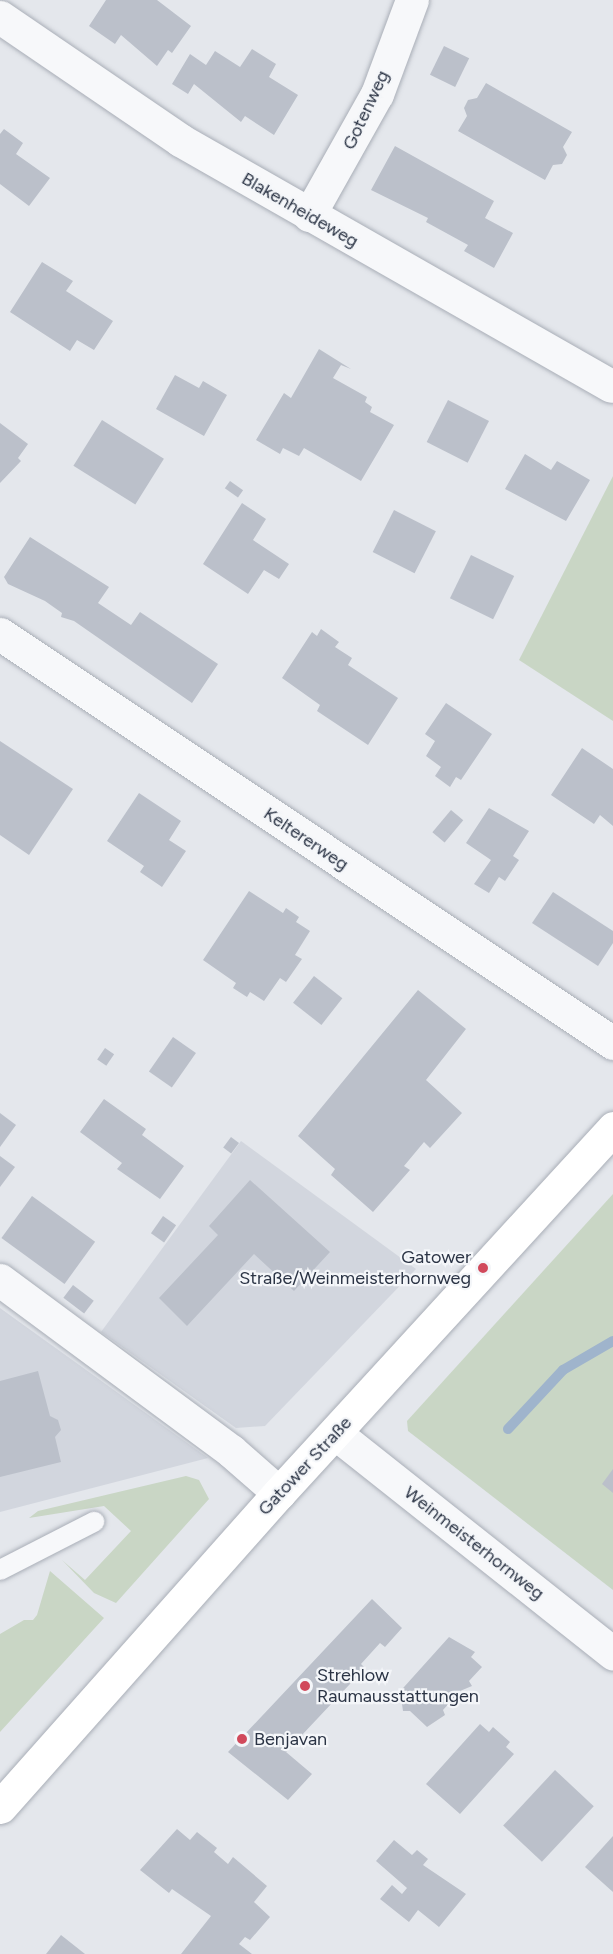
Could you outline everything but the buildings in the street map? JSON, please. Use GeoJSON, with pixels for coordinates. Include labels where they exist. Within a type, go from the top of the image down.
{"type":"FeatureCollection","features":[{"type":"Feature","properties":{"kind":"main road","name":"Gatower Straße"},"geometry":{"type":"LineString","coordinates":[[0,1807],[279,1493],[613,1128]]}},
{"type":"Feature","properties":{"kind":"street","name":"Gotenweg"},"geometry":{"type":"LineString","coordinates":[[309,215],[377,94],[412,0]]}},
{"type":"Feature","properties":{"kind":"street","name":"Blakenheideweg"},"geometry":{"type":"LineString","coordinates":[[0,17],[180,141],[611,386]]}},
{"type":"Feature","properties":{"kind":"street","name":"Keltererweg"},"geometry":{"type":"LineString","coordinates":[[0,634],[613,1043]]}},
{"type":"Feature","properties":{"kind":"street"},"geometry":{"type":"LineString","coordinates":[[0,1280],[231,1451],[279,1493]]}},
{"type":"Feature","properties":{"kind":"street","name":"Weinmeisterhornweg"},"geometry":{"type":"LineString","coordinates":[[335,1433],[613,1653]]}},
{"type":"Feature","properties":{"kind":"lane"},"geometry":{"type":"LineString","coordinates":[[0,1570],[94,1522]]}},
{"type":"Feature","properties":{"kind":"shaded area"},"geometry":{"type":"Polygon","coordinates":[[[241,1141],[416,1269],[265,1426],[236,1428],[101,1332],[241,1141]]]}},
{"type":"Feature","properties":{"kind":"shaded area"},"geometry":{"type":"Polygon","coordinates":[[[0,1308],[82,1367],[208,1458],[0,1512],[0,1308]]]}},
{"type":"Feature","properties":{"kind":"green space"},"geometry":{"type":"Polygon","coordinates":[[[613,476],[613,721],[519,660],[613,476]]]}},
{"type":"Feature","properties":{"kind":"green space"},"geometry":{"type":"Polygon","coordinates":[[[613,1194],[613,1590],[408,1431],[407,1421],[613,1194]]]}},
{"type":"Feature","properties":{"kind":"green space"},"geometry":{"type":"Polygon","coordinates":[[[186,1476],[199,1480],[209,1499],[116,1603],[94,1593],[62,1560],[85,1580],[131,1531],[104,1506],[29,1518],[38,1511],[186,1476]]]}},
{"type":"Feature","properties":{"kind":"green space"},"geometry":{"type":"Polygon","coordinates":[[[50,1571],[104,1618],[0,1732],[0,1634],[24,1620],[33,1620],[37,1615],[50,1571]]]}},
{"type":"Feature","properties":{"kind":"waterway"},"geometry":{"type":"LineString","coordinates":[[508,1429],[563,1370],[613,1341]]}},
{"type":"Feature","properties":{"kind":"place","name":"Gatower Straße/Weinmeisterhornweg"},"geometry":{"type":"Point","coordinates":[483,1268]}},
{"type":"Feature","properties":{"kind":"place","name":"Strehlow Raumausstattungen"},"geometry":{"type":"Point","coordinates":[305,1686]}},
{"type":"Feature","properties":{"kind":"place","name":"Benjavan"},"geometry":{"type":"Point","coordinates":[242,1739]}}]}
